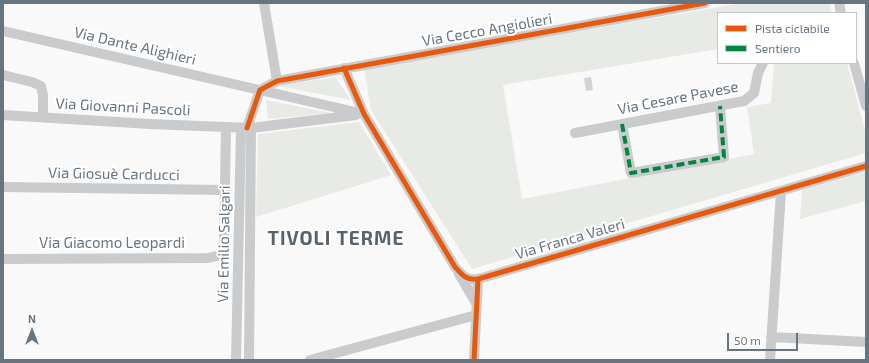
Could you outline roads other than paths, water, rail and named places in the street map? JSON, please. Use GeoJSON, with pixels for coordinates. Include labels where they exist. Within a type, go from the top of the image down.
{"type":"FeatureCollection","features":[{"type":"Feature","properties":{"kind":"street"},"geometry":{"type":"LineString","coordinates":[[264,3],[277,81]]}},
{"type":"Feature","properties":{"kind":"street","name":"Via Cecco Angiolieri"},"geometry":{"type":"LineString","coordinates":[[260,90],[277,81],[705,3]]}},
{"type":"Feature","properties":{"kind":"street","name":"Via Dante Alighieri"},"geometry":{"type":"LineString","coordinates":[[3,31],[364,114]]}},
{"type":"Feature","properties":{"kind":"street","name":"Via Cesare Pavese"},"geometry":{"type":"LineString","coordinates":[[575,133],[740,102],[752,96],[756,89],[758,73],[762,64]]}},
{"type":"Feature","properties":{"kind":"street"},"geometry":{"type":"LineString","coordinates":[[854,64],[866,106]]}},
{"type":"Feature","properties":{"kind":"street"},"geometry":{"type":"LineString","coordinates":[[344,68],[364,114],[476,303]]}},
{"type":"Feature","properties":{"kind":"street"},"geometry":{"type":"LineString","coordinates":[[3,75],[32,82],[41,86],[43,95],[43,117]]}},
{"type":"Feature","properties":{"kind":"street"},"geometry":{"type":"LineString","coordinates":[[246,128],[260,90]]}},
{"type":"Feature","properties":{"kind":"street"},"geometry":{"type":"LineString","coordinates":[[622,124],[631,173],[724,157],[720,106]]}},
{"type":"Feature","properties":{"kind":"street","name":"Via Giovanni Pascoli"},"geometry":{"type":"LineString","coordinates":[[3,115],[246,128],[364,114]]}},
{"type":"Feature","properties":{"kind":"street"},"geometry":{"type":"LineString","coordinates":[[225,190],[226,127]]}},
{"type":"Feature","properties":{"kind":"street","name":"Via Emilio Salgari"},"geometry":{"type":"LineString","coordinates":[[236,360],[246,128]]}},
{"type":"Feature","properties":{"kind":"street","name":"Via Emilio Salgari"},"geometry":{"type":"LineString","coordinates":[[246,128],[249,360]]}},
{"type":"Feature","properties":{"kind":"street","name":"Via Franca Valeri"},"geometry":{"type":"LineString","coordinates":[[478,279],[866,166]]}},
{"type":"Feature","properties":{"kind":"street","name":"Via Giosuè Carducci"},"geometry":{"type":"LineString","coordinates":[[3,188],[225,190]]}},
{"type":"Feature","properties":{"kind":"street","name":"Via Giacomo Leopardi"},"geometry":{"type":"LineString","coordinates":[[3,259],[208,258],[221,255],[224,246],[225,190]]}},
{"type":"Feature","properties":{"kind":"street"},"geometry":{"type":"LineString","coordinates":[[770,360],[780,192]]}},
{"type":"Feature","properties":{"kind":"street"},"geometry":{"type":"LineString","coordinates":[[455,267],[466,278],[478,279],[474,360]]}},
{"type":"Feature","properties":{"kind":"street"},"geometry":{"type":"LineString","coordinates":[[310,360],[476,315]]}},
{"type":"Feature","properties":{"kind":"street"},"geometry":{"type":"LineString","coordinates":[[771,338],[866,342]]}},
{"type":"Feature","properties":{"kind":"district","name":"TIVOLI TERME"},"geometry":{"type":"Point","coordinates":[336,239]}}]}
